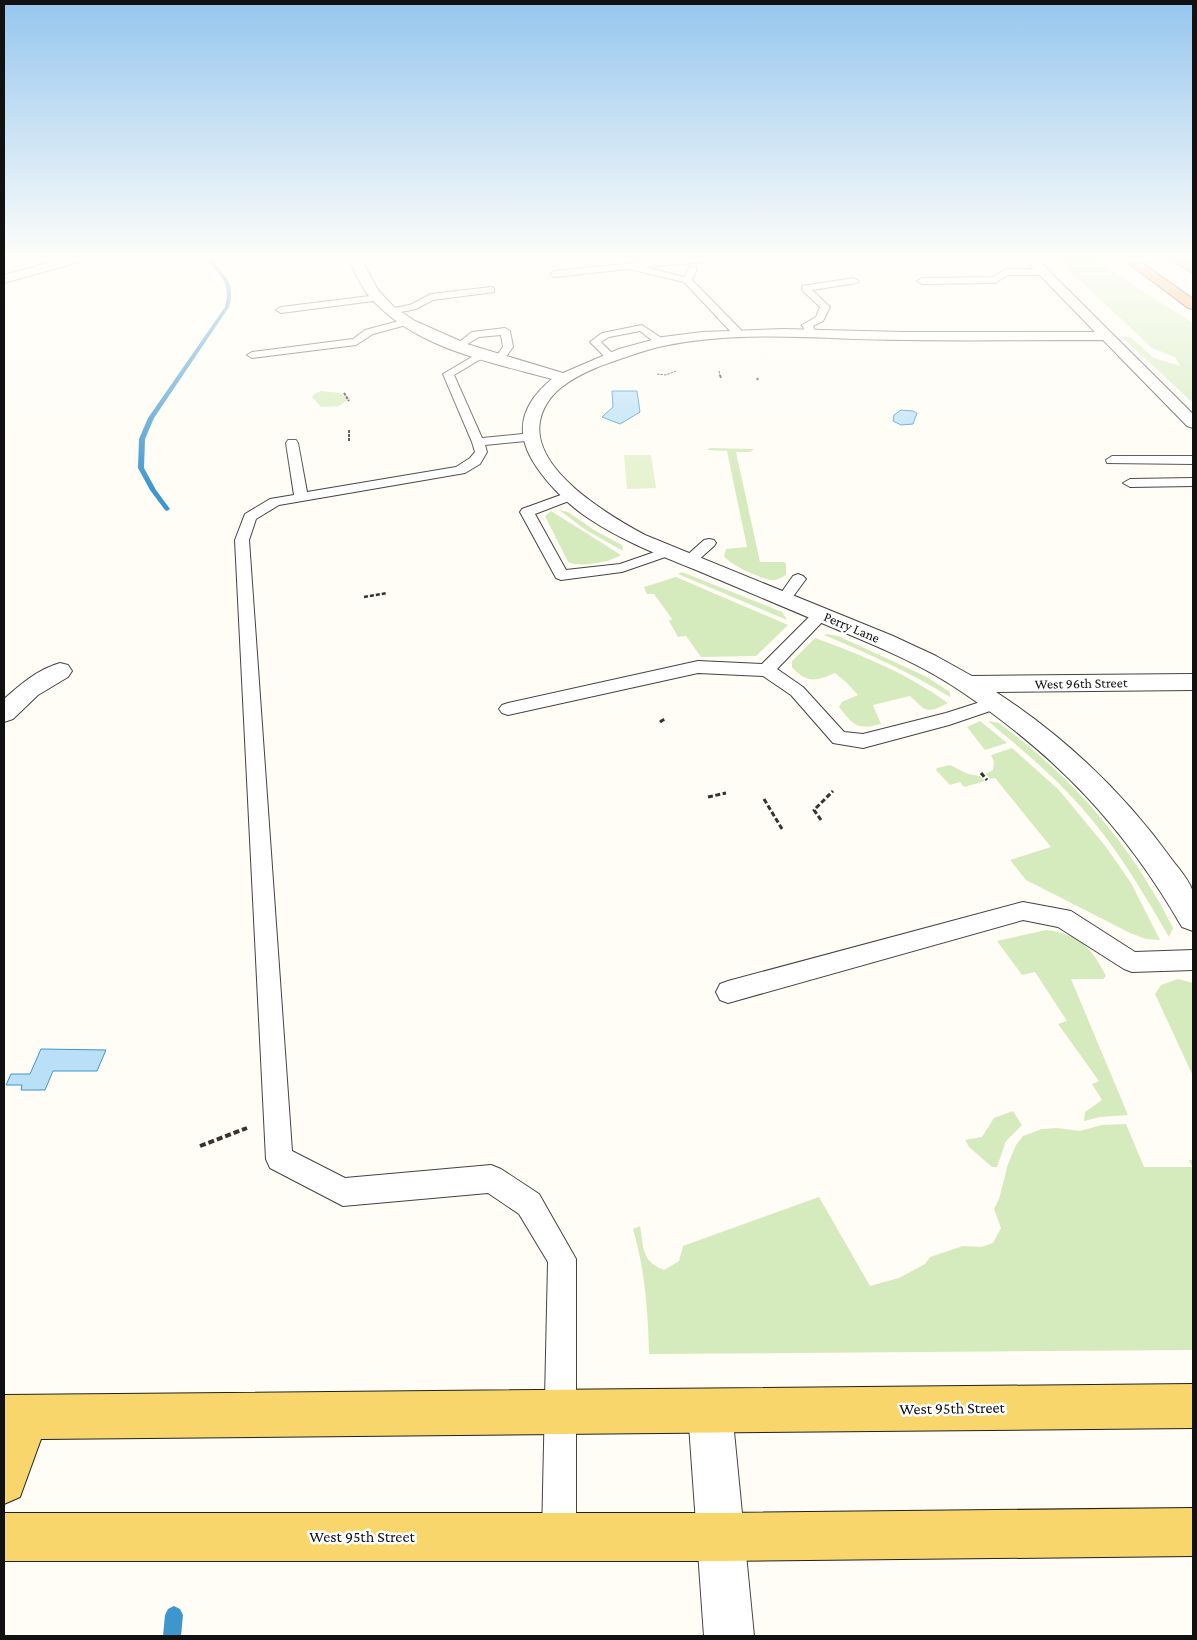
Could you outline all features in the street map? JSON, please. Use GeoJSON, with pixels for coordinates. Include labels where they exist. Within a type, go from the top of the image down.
{"type":"FeatureCollection","features":[{"type":"Feature","properties":{"kind":"main road","name":"West 95th Street"},"geometry":{"type":"LineString","coordinates":[[15,1417],[1193,1406]]}},
{"type":"Feature","properties":{"kind":"main road"},"geometry":{"type":"LineString","coordinates":[[4,1481],[15,1417]]}},
{"type":"Feature","properties":{"kind":"main road","name":"West 95th Street"},"geometry":{"type":"LineString","coordinates":[[4,1537],[721,1537],[1193,1532]]}},
{"type":"Feature","properties":{"kind":"street"},"geometry":{"type":"LineString","coordinates":[[436,336],[459,346],[565,378]]}},
{"type":"Feature","properties":{"kind":"street","name":"Perry Lane"},"geometry":{"type":"LineString","coordinates":[[705,336],[662,343],[611,356],[553,385],[541,397],[533,411],[530,430],[533,444],[550,473],[570,496],[600,518],[638,539],[916,655],[969,684],[1014,716],[1069,762],[1107,798],[1162,869],[1193,918]]}},
{"type":"Feature","properties":{"kind":"street","name":"Perry Lane"},"geometry":{"type":"LineString","coordinates":[[888,336],[1107,336]]}},
{"type":"Feature","properties":{"kind":"street"},"geometry":{"type":"LineString","coordinates":[[1107,336],[1193,422]]}},
{"type":"Feature","properties":{"kind":"street"},"geometry":{"type":"LineString","coordinates":[[4,713],[30,689],[60,671]]}},
{"type":"Feature","properties":{"kind":"street","name":"West 96th Street"},"geometry":{"type":"LineString","coordinates":[[969,684],[1193,682]]}},
{"type":"Feature","properties":{"kind":"street"},"geometry":{"type":"LineString","coordinates":[[710,1411],[729,1636]]}},
{"type":"Feature","properties":{"kind":"lane"},"geometry":{"type":"LineString","coordinates":[[252,355],[356,342],[364,336]]}},
{"type":"Feature","properties":{"kind":"lane"},"geometry":{"type":"LineString","coordinates":[[459,346],[474,336]]}},
{"type":"Feature","properties":{"kind":"lane"},"geometry":{"type":"LineString","coordinates":[[505,336],[508,347],[448,374],[478,442],[481,452],[475,461],[460,470],[275,502],[250,517],[242,540],[279,1159],[343,1192],[491,1180],[529,1204],[562,1259],[559,1536]]}},
{"type":"Feature","properties":{"kind":"lane"},"geometry":{"type":"LineString","coordinates":[[605,336],[595,342],[611,356]]}},
{"type":"Feature","properties":{"kind":"lane"},"geometry":{"type":"LineString","coordinates":[[652,336],[662,343]]}},
{"type":"Feature","properties":{"kind":"lane"},"geometry":{"type":"LineString","coordinates":[[478,442],[532,436]]}},
{"type":"Feature","properties":{"kind":"lane"},"geometry":{"type":"LineString","coordinates":[[292,443],[301,497]]}},
{"type":"Feature","properties":{"kind":"lane"},"geometry":{"type":"LineString","coordinates":[[1112,460],[1193,460]]}},
{"type":"Feature","properties":{"kind":"lane"},"geometry":{"type":"LineString","coordinates":[[1130,482],[1193,482]]}},
{"type":"Feature","properties":{"kind":"lane"},"geometry":{"type":"LineString","coordinates":[[570,496],[527,512],[561,575],[622,568],[669,551]]}},
{"type":"Feature","properties":{"kind":"lane"},"geometry":{"type":"LineString","coordinates":[[690,560],[709,543]]}},
{"type":"Feature","properties":{"kind":"lane"},"geometry":{"type":"LineString","coordinates":[[784,599],[798,579]]}},
{"type":"Feature","properties":{"kind":"lane"},"geometry":{"type":"LineString","coordinates":[[766,670],[821,614]]}},
{"type":"Feature","properties":{"kind":"lane"},"geometry":{"type":"LineString","coordinates":[[508,709],[698,666],[766,670],[780,676],[809,702],[839,738],[863,741],[949,719],[996,703]]}},
{"type":"Feature","properties":{"kind":"lane"},"geometry":{"type":"LineString","coordinates":[[728,992],[1023,911],[1062,918],[1132,962],[1193,960]]}},
{"type":"Feature","properties":{"kind":"path"},"geometry":{"type":"LineString","coordinates":[[657,374],[666,375],[676,371]]}},
{"type":"Feature","properties":{"kind":"path"},"geometry":{"type":"LineString","coordinates":[[719,371],[721,378]]}},
{"type":"Feature","properties":{"kind":"path"},"geometry":{"type":"LineString","coordinates":[[344,393],[350,399],[349,401]]}},
{"type":"Feature","properties":{"kind":"path"},"geometry":{"type":"LineString","coordinates":[[349,430],[349,441]]}},
{"type":"Feature","properties":{"kind":"path"},"geometry":{"type":"LineString","coordinates":[[364,597],[387,593]]}},
{"type":"Feature","properties":{"kind":"path"},"geometry":{"type":"LineString","coordinates":[[660,722],[666,718]]}},
{"type":"Feature","properties":{"kind":"path"},"geometry":{"type":"LineString","coordinates":[[981,773],[987,780]]}},
{"type":"Feature","properties":{"kind":"path"},"geometry":{"type":"LineString","coordinates":[[821,820],[814,810],[833,791]]}},
{"type":"Feature","properties":{"kind":"path"},"geometry":{"type":"LineString","coordinates":[[708,797],[726,793]]}},
{"type":"Feature","properties":{"kind":"path"},"geometry":{"type":"LineString","coordinates":[[764,799],[782,829]]}},
{"type":"Feature","properties":{"kind":"path"},"geometry":{"type":"LineString","coordinates":[[200,1146],[248,1128]]}},
{"type":"Feature","properties":{"kind":"green space"},"geometry":{"type":"Polygon","coordinates":[[[1139,336],[1193,336],[1193,403],[1122,337],[1130,337],[1154,358],[1180,366],[1175,357],[1152,348],[1139,336]]]}},
{"type":"Feature","properties":{"kind":"green space"},"geometry":{"type":"Polygon","coordinates":[[[321,391],[341,393],[348,400],[339,406],[321,407],[312,397],[321,391]]]}},
{"type":"Feature","properties":{"kind":"green space"},"geometry":{"type":"Polygon","coordinates":[[[710,448],[754,449],[750,452],[736,452],[760,562],[784,562],[786,564],[786,575],[775,580],[763,578],[739,567],[724,556],[726,549],[747,547],[727,451],[707,450],[710,448]]]}},
{"type":"Feature","properties":{"kind":"green space"},"geometry":{"type":"Polygon","coordinates":[[[624,455],[651,455],[656,488],[627,489],[624,455]]]}},
{"type":"Feature","properties":{"kind":"green space"},"geometry":{"type":"Polygon","coordinates":[[[559,510],[568,512],[594,530],[622,545],[623,551],[586,530],[559,510]]]}},
{"type":"Feature","properties":{"kind":"green space"},"geometry":{"type":"Polygon","coordinates":[[[551,511],[621,555],[610,560],[595,563],[573,564],[568,562],[545,516],[551,511]]]}},
{"type":"Feature","properties":{"kind":"green space"},"geometry":{"type":"Polygon","coordinates":[[[682,572],[782,612],[787,620],[678,574],[682,572]]]}},
{"type":"Feature","properties":{"kind":"green space"},"geometry":{"type":"Polygon","coordinates":[[[676,577],[788,625],[756,656],[701,657],[686,636],[678,637],[669,621],[672,619],[654,594],[647,594],[644,587],[676,577]]]}},
{"type":"Feature","properties":{"kind":"green space"},"geometry":{"type":"Polygon","coordinates":[[[824,635],[838,636],[925,676],[950,692],[950,697],[888,663],[824,635]]]}},
{"type":"Feature","properties":{"kind":"green space"},"geometry":{"type":"Polygon","coordinates":[[[815,638],[850,651],[901,674],[948,703],[935,709],[927,710],[910,696],[873,705],[881,724],[866,727],[857,725],[839,707],[842,702],[858,695],[846,682],[835,673],[818,679],[807,678],[792,667],[792,661],[815,638]]]}},
{"type":"Feature","properties":{"kind":"green space"},"geometry":{"type":"Polygon","coordinates":[[[980,721],[1007,743],[985,750],[967,727],[980,721]]]}},
{"type":"Feature","properties":{"kind":"green space"},"geometry":{"type":"Polygon","coordinates":[[[988,721],[999,723],[1052,766],[1098,815],[1139,869],[1157,898],[1173,928],[1169,937],[1128,870],[1094,822],[1048,773],[988,721]]]}},
{"type":"Feature","properties":{"kind":"green space"},"geometry":{"type":"Polygon","coordinates":[[[1012,748],[1059,790],[1106,847],[1131,883],[1160,940],[1146,939],[1130,933],[1026,880],[1010,860],[1051,847],[995,778],[990,779],[986,774],[993,770],[994,762],[991,755],[1012,748]]]}},
{"type":"Feature","properties":{"kind":"green space"},"geometry":{"type":"Polygon","coordinates":[[[950,765],[968,774],[980,776],[985,781],[964,787],[960,782],[950,785],[936,770],[937,768],[950,765]]]}},
{"type":"Feature","properties":{"kind":"green space"},"geometry":{"type":"Polygon","coordinates":[[[1046,930],[1067,935],[1083,944],[1090,950],[1106,976],[1103,979],[1071,979],[1128,1115],[1100,1117],[1084,1121],[1085,1112],[1102,1100],[1092,1084],[1099,1081],[1058,1024],[1067,1021],[1035,972],[1022,975],[997,941],[1046,930]]]}},
{"type":"Feature","properties":{"kind":"green space"},"geometry":{"type":"Polygon","coordinates":[[[1178,979],[1193,983],[1193,1076],[1155,994],[1161,985],[1178,979]]]}},
{"type":"Feature","properties":{"kind":"green space"},"geometry":{"type":"Polygon","coordinates":[[[1013,1111],[1022,1125],[1006,1141],[997,1167],[992,1167],[969,1147],[965,1140],[982,1137],[994,1118],[1013,1111]]]}},
{"type":"Feature","properties":{"kind":"green space"},"geometry":{"type":"Polygon","coordinates":[[[1126,1124],[1144,1167],[1192,1167],[1189,1160],[1193,1160],[1193,1350],[649,1354],[645,1291],[633,1229],[640,1226],[643,1247],[647,1258],[664,1270],[679,1261],[683,1246],[819,1197],[870,1286],[899,1278],[925,1264],[930,1257],[963,1246],[981,1247],[993,1243],[1001,1228],[994,1209],[999,1199],[1008,1164],[1016,1145],[1023,1136],[1042,1129],[1057,1128],[1080,1131],[1102,1125],[1126,1124]]]}},
{"type":"Feature","properties":{"kind":"water"},"geometry":{"type":"Polygon","coordinates":[[[612,391],[637,391],[640,412],[620,424],[602,417],[613,407],[612,391]]]}},
{"type":"Feature","properties":{"kind":"water"},"geometry":{"type":"Polygon","coordinates":[[[901,410],[917,413],[913,424],[901,425],[893,421],[894,415],[901,410]]]}},
{"type":"Feature","properties":{"kind":"water"},"geometry":{"type":"Polygon","coordinates":[[[41,1049],[106,1050],[97,1071],[53,1071],[45,1090],[21,1090],[22,1085],[6,1085],[11,1074],[30,1074],[41,1049]]]}},
{"type":"Feature","properties":{"kind":"waterway"},"geometry":{"type":"LineString","coordinates":[[167,509],[153,490],[141,468],[142,439],[151,418],[207,336]]}},
{"type":"Feature","properties":{"kind":"waterway"},"geometry":{"type":"LineString","coordinates":[[172,1636],[174,1615]]}}]}
